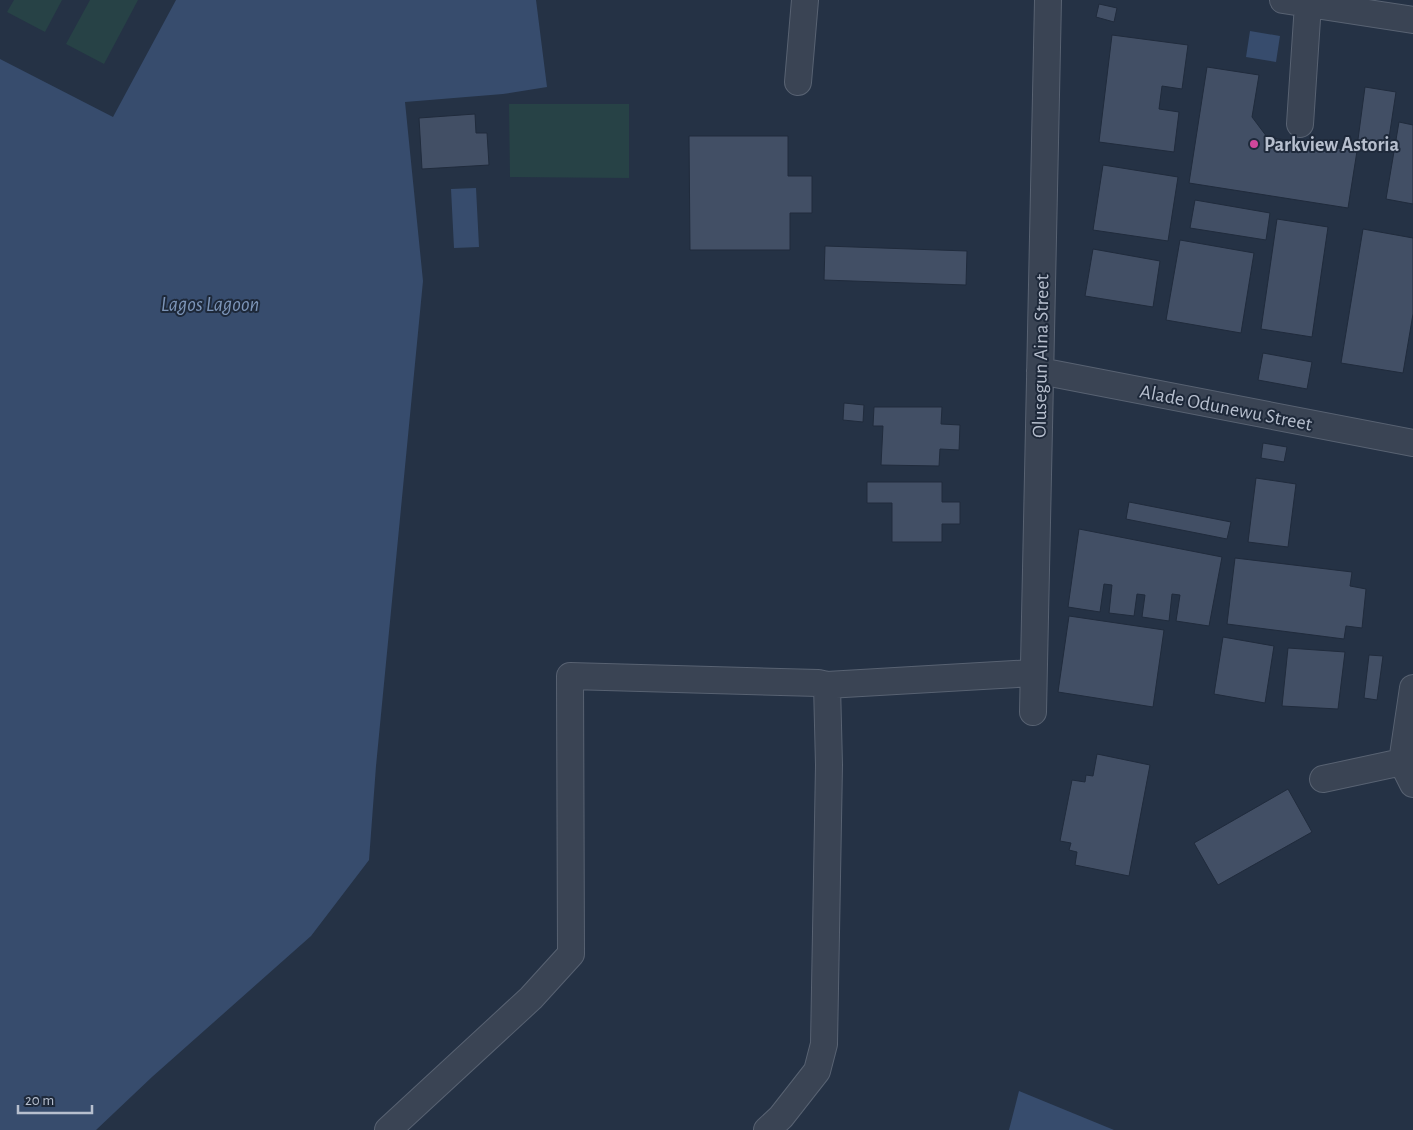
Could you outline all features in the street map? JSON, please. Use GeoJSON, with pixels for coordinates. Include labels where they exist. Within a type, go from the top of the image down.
{"type":"FeatureCollection","features":[{"type":"Feature","properties":{"kind":"street"},"geometry":{"type":"LineString","coordinates":[[798,82],[805,0]]}},
{"type":"Feature","properties":{"kind":"street","name":"Olusegun Aina Street"},"geometry":{"type":"LineString","coordinates":[[1033,712],[1048,0]]}},
{"type":"Feature","properties":{"kind":"street"},"geometry":{"type":"LineString","coordinates":[[1300,124],[1296,2],[1413,20]]}},
{"type":"Feature","properties":{"kind":"street","name":"Alade Odunewu Street"},"geometry":{"type":"LineString","coordinates":[[1040,371],[1413,443]]}},
{"type":"Feature","properties":{"kind":"street"},"geometry":{"type":"LineString","coordinates":[[388,1130],[532,998],[571,954],[570,676],[818,683],[827,685],[1034,673]]}},
{"type":"Feature","properties":{"kind":"street"},"geometry":{"type":"LineString","coordinates":[[767,1130],[781,1117],[817,1071],[824,1044],[829,765],[827,685]]}},
{"type":"Feature","properties":{"kind":"street"},"geometry":{"type":"LineString","coordinates":[[1322,779],[1407,773],[1413,688]]}},
{"type":"Feature","properties":{"kind":"green space"},"geometry":{"type":"Polygon","coordinates":[[[14,0],[62,0],[45,32],[7,12],[14,0]]]}},
{"type":"Feature","properties":{"kind":"green space"},"geometry":{"type":"Polygon","coordinates":[[[90,0],[138,0],[104,64],[66,44],[90,0]]]}},
{"type":"Feature","properties":{"kind":"green space"},"geometry":{"type":"Polygon","coordinates":[[[509,104],[629,104],[629,178],[510,177],[509,104]]]}},
{"type":"Feature","properties":{"kind":"water","name":"Lagos Lagoon"},"geometry":{"type":"Polygon","coordinates":[[[176,0],[536,0],[547,87],[503,94],[405,102],[423,281],[376,766],[369,860],[311,936],[152,1077],[96,1130],[0,1130],[0,59],[113,117],[176,0]]]}},
{"type":"Feature","properties":{"kind":"water"},"geometry":{"type":"Polygon","coordinates":[[[1250,31],[1280,36],[1276,62],[1246,57],[1250,31]]]}},
{"type":"Feature","properties":{"kind":"water"},"geometry":{"type":"Polygon","coordinates":[[[476,188],[479,247],[454,248],[451,189],[476,188]]]}},
{"type":"Feature","properties":{"kind":"water"},"geometry":{"type":"Polygon","coordinates":[[[1019,1091],[1114,1130],[1009,1130],[1019,1091]]]}},
{"type":"Feature","properties":{"kind":"building"},"geometry":{"type":"Polygon","coordinates":[[[1099,4],[1117,8],[1114,22],[1096,17],[1099,4]]]}},
{"type":"Feature","properties":{"kind":"building"},"geometry":{"type":"Polygon","coordinates":[[[1112,35],[1188,45],[1182,89],[1162,86],[1159,109],[1179,112],[1174,152],[1099,142],[1112,35]]]}},
{"type":"Feature","properties":{"kind":"building","name":"Parkview Astoria"},"geometry":{"type":"Polygon","coordinates":[[[1207,67],[1259,75],[1252,117],[1267,137],[1357,151],[1348,208],[1189,183],[1207,67]]]}},
{"type":"Feature","properties":{"kind":"building"},"geometry":{"type":"Polygon","coordinates":[[[1365,87],[1396,92],[1387,151],[1357,147],[1365,87]]]}},
{"type":"Feature","properties":{"kind":"building"},"geometry":{"type":"Polygon","coordinates":[[[475,114],[476,133],[487,133],[489,165],[422,169],[419,118],[475,114]]]}},
{"type":"Feature","properties":{"kind":"building"},"geometry":{"type":"Polygon","coordinates":[[[1399,122],[1413,125],[1413,204],[1386,199],[1399,122]]]}},
{"type":"Feature","properties":{"kind":"building"},"geometry":{"type":"Polygon","coordinates":[[[689,136],[788,136],[788,176],[812,176],[812,213],[790,213],[790,250],[690,250],[689,136]]]}},
{"type":"Feature","properties":{"kind":"building"},"geometry":{"type":"Polygon","coordinates":[[[1103,165],[1178,177],[1168,241],[1093,230],[1103,165]]]}},
{"type":"Feature","properties":{"kind":"building"},"geometry":{"type":"Polygon","coordinates":[[[1195,200],[1270,213],[1266,240],[1190,228],[1195,200]]]}},
{"type":"Feature","properties":{"kind":"building"},"geometry":{"type":"Polygon","coordinates":[[[1277,219],[1328,227],[1312,337],[1261,329],[1277,219]]]}},
{"type":"Feature","properties":{"kind":"building"},"geometry":{"type":"Polygon","coordinates":[[[1363,229],[1413,238],[1413,314],[1403,373],[1341,363],[1363,229]]]}},
{"type":"Feature","properties":{"kind":"building"},"geometry":{"type":"Polygon","coordinates":[[[1180,240],[1254,253],[1241,333],[1166,320],[1180,240]]]}},
{"type":"Feature","properties":{"kind":"building"},"geometry":{"type":"Polygon","coordinates":[[[825,246],[967,251],[966,285],[824,280],[825,246]]]}},
{"type":"Feature","properties":{"kind":"building"},"geometry":{"type":"Polygon","coordinates":[[[1093,249],[1160,261],[1153,307],[1085,296],[1093,249]]]}},
{"type":"Feature","properties":{"kind":"building"},"geometry":{"type":"Polygon","coordinates":[[[1263,353],[1312,362],[1307,389],[1258,380],[1263,353]]]}},
{"type":"Feature","properties":{"kind":"building"},"geometry":{"type":"Polygon","coordinates":[[[844,403],[864,405],[863,422],[843,420],[844,403]]]}},
{"type":"Feature","properties":{"kind":"building"},"geometry":{"type":"Polygon","coordinates":[[[874,407],[942,407],[941,424],[960,425],[959,450],[940,449],[939,466],[881,465],[883,426],[873,426],[874,407]]]}},
{"type":"Feature","properties":{"kind":"building"},"geometry":{"type":"Polygon","coordinates":[[[1263,443],[1287,447],[1284,462],[1261,458],[1263,443]]]}},
{"type":"Feature","properties":{"kind":"building"},"geometry":{"type":"Polygon","coordinates":[[[1256,478],[1296,484],[1288,547],[1248,542],[1256,478]]]}},
{"type":"Feature","properties":{"kind":"building"},"geometry":{"type":"Polygon","coordinates":[[[867,482],[942,482],[942,502],[960,502],[960,524],[942,524],[942,542],[892,542],[892,503],[867,503],[867,482]]]}},
{"type":"Feature","properties":{"kind":"building"},"geometry":{"type":"Polygon","coordinates":[[[1129,502],[1231,522],[1227,539],[1126,519],[1129,502]]]}},
{"type":"Feature","properties":{"kind":"building"},"geometry":{"type":"Polygon","coordinates":[[[1079,529],[1222,557],[1209,626],[1176,621],[1180,595],[1172,594],[1169,621],[1142,617],[1145,595],[1137,594],[1134,616],[1109,613],[1112,585],[1104,584],[1100,612],[1068,607],[1079,529]]]}},
{"type":"Feature","properties":{"kind":"building"},"geometry":{"type":"Polygon","coordinates":[[[1235,558],[1352,572],[1350,586],[1366,589],[1362,628],[1346,626],[1344,639],[1227,624],[1235,558]]]}},
{"type":"Feature","properties":{"kind":"building"},"geometry":{"type":"Polygon","coordinates":[[[1069,616],[1164,630],[1153,707],[1058,692],[1069,616]]]}},
{"type":"Feature","properties":{"kind":"building"},"geometry":{"type":"Polygon","coordinates":[[[1223,637],[1274,646],[1265,703],[1214,694],[1223,637]]]}},
{"type":"Feature","properties":{"kind":"building"},"geometry":{"type":"Polygon","coordinates":[[[1288,648],[1345,652],[1338,709],[1282,706],[1288,648]]]}},
{"type":"Feature","properties":{"kind":"building"},"geometry":{"type":"Polygon","coordinates":[[[1369,655],[1383,656],[1377,700],[1364,698],[1369,655]]]}},
{"type":"Feature","properties":{"kind":"building"},"geometry":{"type":"Polygon","coordinates":[[[1097,754],[1150,765],[1129,876],[1075,865],[1077,852],[1069,850],[1071,843],[1060,841],[1072,780],[1085,782],[1086,775],[1093,776],[1097,754]]]}},
{"type":"Feature","properties":{"kind":"building"},"geometry":{"type":"Polygon","coordinates":[[[1288,789],[1312,832],[1218,885],[1194,843],[1288,789]]]}},
{"type":"Feature","properties":{"kind":"place","name":"Parkview Astoria"},"geometry":{"type":"Point","coordinates":[1254,144]}}]}
